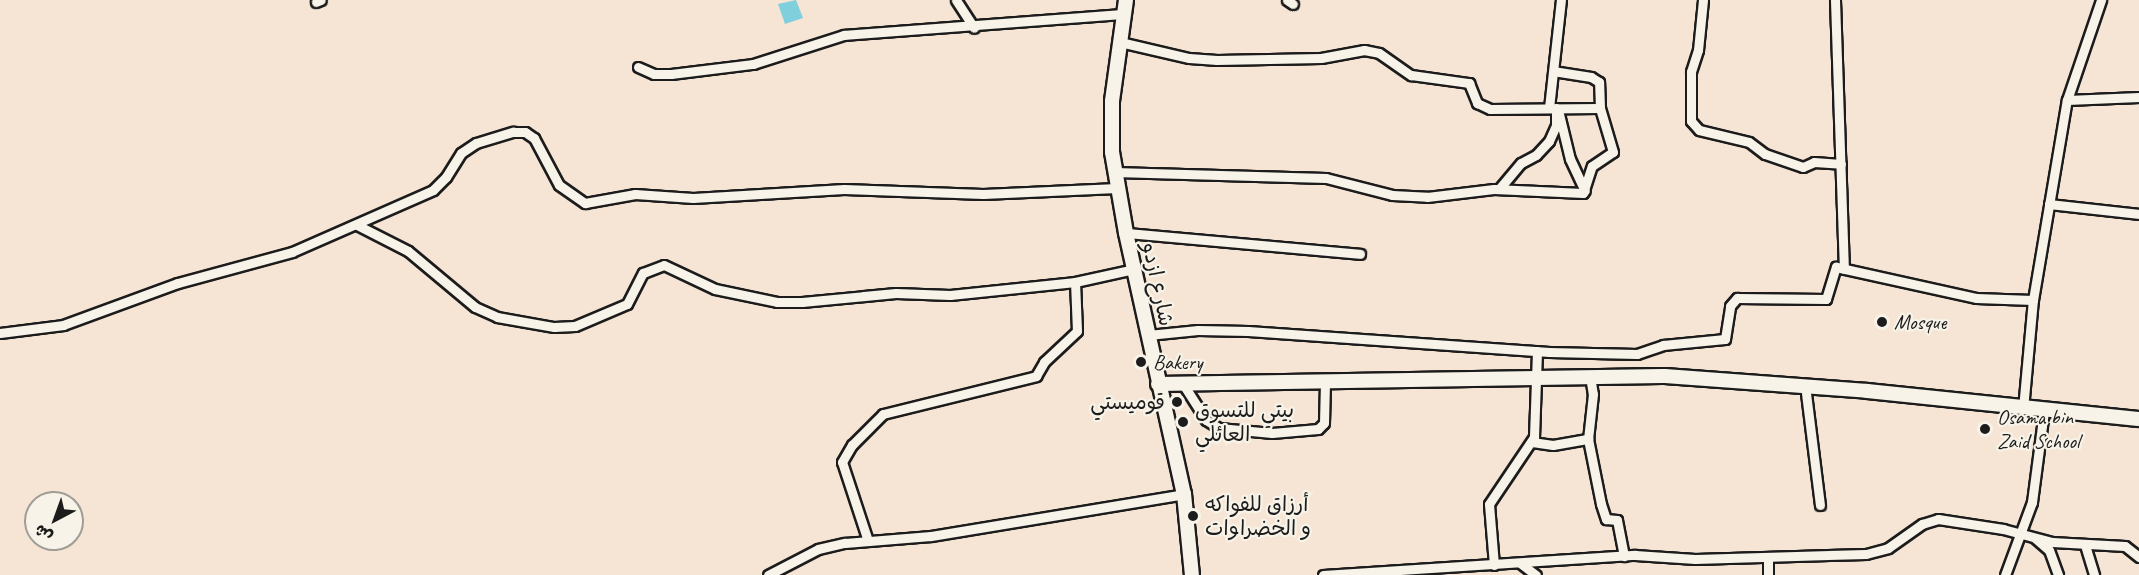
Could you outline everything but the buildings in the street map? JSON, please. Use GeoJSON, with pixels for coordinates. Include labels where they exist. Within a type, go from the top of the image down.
{"type":"FeatureCollection","features":[{"type":"Feature","properties":{"kind":"street"},"geometry":{"type":"LineString","coordinates":[[956,0],[974,28]]}},
{"type":"Feature","properties":{"kind":"street","name":"شارع ازدو"},"geometry":{"type":"LineString","coordinates":[[1126,0],[1112,101],[1114,172],[1158,384],[1184,494],[1192,575]]}},
{"type":"Feature","properties":{"kind":"street"},"geometry":{"type":"LineString","coordinates":[[1499,189],[1521,163],[1536,155],[1549,141],[1556,125],[1553,108],[1554,71],[1561,0]]}},
{"type":"Feature","properties":{"kind":"street"},"geometry":{"type":"LineString","coordinates":[[1703,0],[1698,50],[1691,72],[1690,121],[1699,130],[1749,142],[1764,154],[1803,167],[1814,162],[1841,164]]}},
{"type":"Feature","properties":{"kind":"street"},"geometry":{"type":"LineString","coordinates":[[1835,0],[1844,269]]}},
{"type":"Feature","properties":{"kind":"street"},"geometry":{"type":"LineString","coordinates":[[2023,409],[2033,300],[2067,100],[2101,0]]}},
{"type":"Feature","properties":{"kind":"street"},"geometry":{"type":"LineString","coordinates":[[638,67],[654,74],[671,74],[753,64],[836,36],[974,28],[1124,14]]}},
{"type":"Feature","properties":{"kind":"street"},"geometry":{"type":"LineString","coordinates":[[1120,42],[1188,58],[1217,60],[1321,58],[1364,50],[1379,53],[1411,75],[1469,83],[1473,97],[1483,107],[1600,108]]}},
{"type":"Feature","properties":{"kind":"street"},"geometry":{"type":"LineString","coordinates":[[1554,71],[1596,79],[1600,108],[1613,152],[1592,166],[1585,191]]}},
{"type":"Feature","properties":{"kind":"street"},"geometry":{"type":"LineString","coordinates":[[2067,100],[2139,98]]}},
{"type":"Feature","properties":{"kind":"street"},"geometry":{"type":"LineString","coordinates":[[1553,108],[1570,159],[1585,191]]}},
{"type":"Feature","properties":{"kind":"street"},"geometry":{"type":"LineString","coordinates":[[0,333],[63,325],[177,283],[292,252],[433,190],[446,177],[461,153],[476,143],[513,132],[525,132],[534,138],[559,185],[585,203],[635,194],[693,198],[844,189],[983,194],[1117,188]]}},
{"type":"Feature","properties":{"kind":"street"},"geometry":{"type":"LineString","coordinates":[[1114,172],[1326,178],[1392,195],[1427,198],[1499,189],[1585,191]]}},
{"type":"Feature","properties":{"kind":"street"},"geometry":{"type":"LineString","coordinates":[[2049,204],[2139,214]]}},
{"type":"Feature","properties":{"kind":"street"},"geometry":{"type":"LineString","coordinates":[[357,225],[408,251],[475,307],[497,317],[554,327],[575,326],[627,304],[643,273],[664,265],[715,289],[777,302],[888,294],[950,295],[1075,282],[1134,269]]}},
{"type":"Feature","properties":{"kind":"street"},"geometry":{"type":"LineString","coordinates":[[1126,233],[1360,254]]}},
{"type":"Feature","properties":{"kind":"street"},"geometry":{"type":"LineString","coordinates":[[1148,335],[1198,330],[1248,331],[1537,351],[1637,354],[1663,345],[1721,341],[1728,334],[1730,306],[1737,298],[1821,301],[1828,295],[1834,267],[1976,298],[2033,300]]}},
{"type":"Feature","properties":{"kind":"street"},"geometry":{"type":"LineString","coordinates":[[868,541],[843,462],[852,444],[883,414],[1036,376],[1044,362],[1077,331],[1075,282]]}},
{"type":"Feature","properties":{"kind":"street"},"geometry":{"type":"LineString","coordinates":[[1498,575],[1489,504],[1532,442],[1537,351]]}},
{"type":"Feature","properties":{"kind":"street"},"geometry":{"type":"LineString","coordinates":[[1158,384],[1536,376],[1665,376],[1804,385],[2139,419]]}},
{"type":"Feature","properties":{"kind":"street"},"geometry":{"type":"LineString","coordinates":[[1590,376],[1593,394],[1588,439],[1601,504],[1606,519],[1617,520],[1624,556]]}},
{"type":"Feature","properties":{"kind":"street"},"geometry":{"type":"LineString","coordinates":[[1183,384],[1206,420],[1219,428],[1272,433],[1318,429],[1324,423],[1324,381]]}},
{"type":"Feature","properties":{"kind":"street"},"geometry":{"type":"LineString","coordinates":[[1804,385],[1820,505]]}},
{"type":"Feature","properties":{"kind":"street"},"geometry":{"type":"LineString","coordinates":[[2005,575],[2026,534],[2044,411]]}},
{"type":"Feature","properties":{"kind":"street"},"geometry":{"type":"LineString","coordinates":[[1532,442],[1553,445],[1588,439]]}},
{"type":"Feature","properties":{"kind":"street"},"geometry":{"type":"LineString","coordinates":[[768,575],[818,549],[868,541],[952,533],[1184,494]]}},
{"type":"Feature","properties":{"kind":"street"},"geometry":{"type":"LineString","coordinates":[[1323,575],[1420,572],[1520,562],[1624,556],[1768,558],[1877,553],[1938,519],[2085,545],[2125,546],[2139,557]]}},
{"type":"Feature","properties":{"kind":"street"},"geometry":{"type":"LineString","coordinates":[[2026,534],[2049,549],[2058,575]]}},
{"type":"Feature","properties":{"kind":"street"},"geometry":{"type":"LineString","coordinates":[[2085,545],[2094,575]]}},
{"type":"Feature","properties":{"kind":"street"},"geometry":{"type":"LineString","coordinates":[[1768,558],[1768,575]]}},
{"type":"Feature","properties":{"kind":"street"},"geometry":{"type":"LineString","coordinates":[[1520,562],[1536,575]]}},
{"type":"Feature","properties":{"kind":"water"},"geometry":{"type":"Polygon","coordinates":[[[796,0],[803,18],[785,24],[778,4],[796,0]]]}},
{"type":"Feature","properties":{"kind":"place","name":"Mosque"},"geometry":{"type":"Point","coordinates":[1882,322]}},
{"type":"Feature","properties":{"kind":"place","name":"Bakery"},"geometry":{"type":"Point","coordinates":[1141,362]}},
{"type":"Feature","properties":{"kind":"place","name":"قوميستي"},"geometry":{"type":"Point","coordinates":[1177,402]}},
{"type":"Feature","properties":{"kind":"place","name":"بيتي للتسوق العائلي"},"geometry":{"type":"Point","coordinates":[1183,422]}},
{"type":"Feature","properties":{"kind":"place","name":"Osama bin Zaid School"},"geometry":{"type":"Point","coordinates":[1985,429]}},
{"type":"Feature","properties":{"kind":"place","name":"أرزاق للفواكه و الخضراوات"},"geometry":{"type":"Point","coordinates":[1193,516]}}]}
